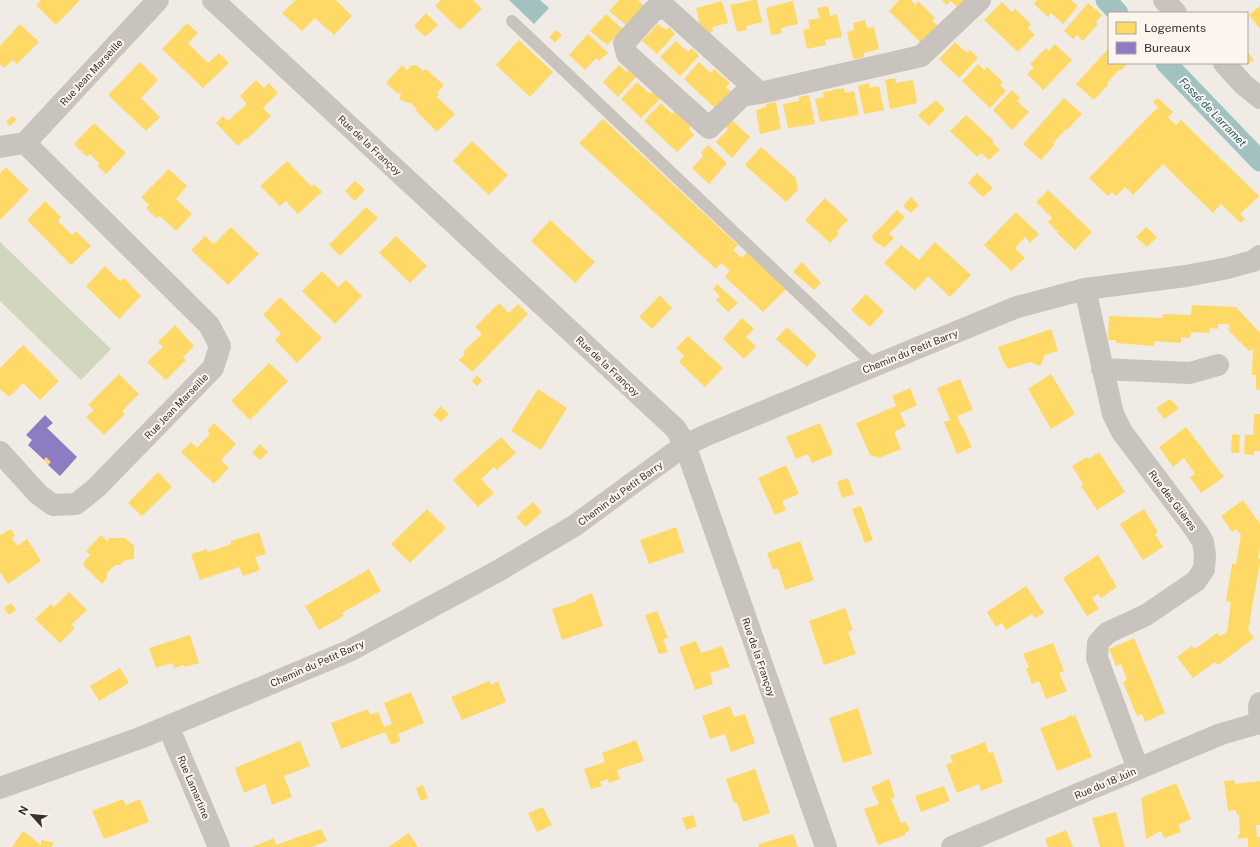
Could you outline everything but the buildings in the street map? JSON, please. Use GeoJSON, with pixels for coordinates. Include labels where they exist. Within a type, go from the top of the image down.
{"type":"FeatureCollection","features":[{"type":"Feature","properties":{"kind":"street","name":"Rue Jean Marseille"},"geometry":{"type":"LineString","coordinates":[[0,452],[38,494],[53,505],[76,504],[96,488],[213,368],[220,346],[209,325],[25,143],[158,0]]}},
{"type":"Feature","properties":{"kind":"street","name":"Rue de la Françoy"},"geometry":{"type":"LineString","coordinates":[[213,0],[676,429],[685,445],[826,847]]}},
{"type":"Feature","properties":{"kind":"street"},"geometry":{"type":"LineString","coordinates":[[760,93],[666,8],[654,10],[624,43],[627,54],[709,128],[742,96],[760,93],[922,56],[980,0]]}},
{"type":"Feature","properties":{"kind":"street"},"geometry":{"type":"LineString","coordinates":[[1164,0],[1175,12]]}},
{"type":"Feature","properties":{"kind":"street"},"geometry":{"type":"LineString","coordinates":[[1225,64],[1243,84],[1259,96]]}},
{"type":"Feature","properties":{"kind":"street"},"geometry":{"type":"LineString","coordinates":[[0,146],[25,143]]}},
{"type":"Feature","properties":{"kind":"street","name":"Chemin du Petit Barry"},"geometry":{"type":"LineString","coordinates":[[0,788],[140,738],[349,651],[491,574],[574,526],[685,445],[709,434],[1017,307],[1085,289],[1186,276],[1228,268],[1258,259]]}},
{"type":"Feature","properties":{"kind":"street","name":"Rue des Glières"},"geometry":{"type":"LineString","coordinates":[[1085,289],[1113,414],[1122,432],[1197,532],[1203,542],[1205,555],[1204,569],[1196,581],[1146,615],[1107,633],[1098,643],[1096,658],[1138,769]]}},
{"type":"Feature","properties":{"kind":"street"},"geometry":{"type":"LineString","coordinates":[[1102,369],[1190,373],[1218,365]]}},
{"type":"Feature","properties":{"kind":"street","name":"Rue du 18 Juin"},"geometry":{"type":"LineString","coordinates":[[952,847],[1260,717]]}},
{"type":"Feature","properties":{"kind":"street","name":"Rue Lamartine"},"geometry":{"type":"LineString","coordinates":[[168,726],[219,847]]}},
{"type":"Feature","properties":{"kind":"lane"},"geometry":{"type":"LineString","coordinates":[[512,21],[875,366]]}},
{"type":"Feature","properties":{"kind":"green space"},"geometry":{"type":"Polygon","coordinates":[[[0,242],[111,349],[81,380],[0,301],[0,242]]]}},
{"type":"Feature","properties":{"kind":"water"},"geometry":{"type":"Polygon","coordinates":[[[509,0],[540,0],[549,8],[534,24],[509,0]]]}},
{"type":"Feature","properties":{"kind":"waterway","name":"Fossé de Larramet"},"geometry":{"type":"LineString","coordinates":[[1106,0],[1117,12]]}},
{"type":"Feature","properties":{"kind":"waterway","name":"Fossé de Larramet"},"geometry":{"type":"LineString","coordinates":[[1167,64],[1260,161]]}}]}
